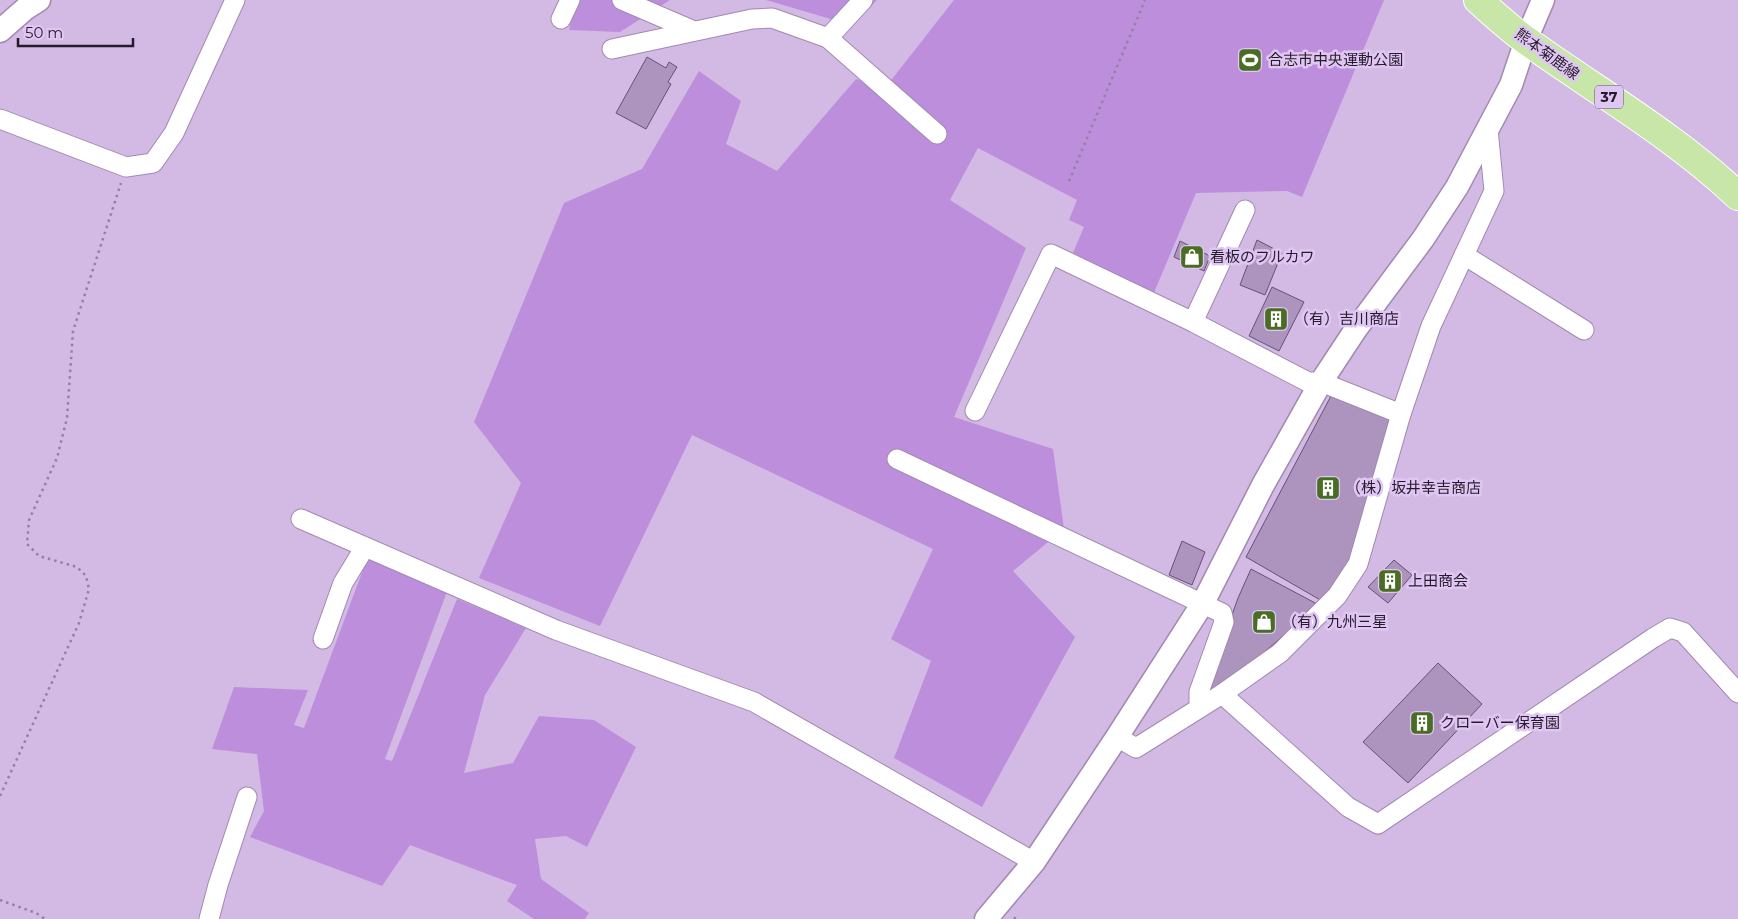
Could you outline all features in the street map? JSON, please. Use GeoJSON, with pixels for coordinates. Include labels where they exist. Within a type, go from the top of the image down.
{"type":"FeatureCollection","features":[{"type":"Feature","properties":{"kind":"main road","name":"熊本菊鹿線"},"geometry":{"type":"LineString","coordinates":[[1478,0],[1526,40],[1645,122],[1706,167],[1738,196]]}},
{"type":"Feature","properties":{"kind":"street"},"geometry":{"type":"LineString","coordinates":[[0,31],[25,9],[39,0]]}},
{"type":"Feature","properties":{"kind":"street"},"geometry":{"type":"LineString","coordinates":[[0,118],[126,167],[153,163],[174,133],[235,0]]}},
{"type":"Feature","properties":{"kind":"street"},"geometry":{"type":"LineString","coordinates":[[560,20],[570,0]]}},
{"type":"Feature","properties":{"kind":"street"},"geometry":{"type":"LineString","coordinates":[[622,0],[694,31]]}},
{"type":"Feature","properties":{"kind":"street"},"geometry":{"type":"LineString","coordinates":[[828,38],[863,0]]}},
{"type":"Feature","properties":{"kind":"street"},"geometry":{"type":"LineString","coordinates":[[986,919],[1034,862],[1204,603],[1263,485],[1321,382],[1356,329],[1423,239],[1458,187],[1511,85],[1526,40],[1543,0]]}},
{"type":"Feature","properties":{"kind":"street"},"geometry":{"type":"LineString","coordinates":[[612,49],[752,19],[772,18],[828,38],[937,134]]}},
{"type":"Feature","properties":{"kind":"street"},"geometry":{"type":"LineString","coordinates":[[1117,737],[1136,748],[1222,694],[1280,653],[1337,596],[1358,564],[1401,414],[1431,326],[1494,191],[1488,129]]}},
{"type":"Feature","properties":{"kind":"street"},"geometry":{"type":"LineString","coordinates":[[1193,322],[1245,210]]}},
{"type":"Feature","properties":{"kind":"street"},"geometry":{"type":"LineString","coordinates":[[976,411],[1051,254],[1193,322],[1308,382],[1321,382],[1401,414]]}},
{"type":"Feature","properties":{"kind":"street"},"geometry":{"type":"LineString","coordinates":[[1464,255],[1584,330]]}},
{"type":"Feature","properties":{"kind":"street"},"geometry":{"type":"LineString","coordinates":[[897,460],[1222,613],[1224,622],[1199,692],[1199,708]]}},
{"type":"Feature","properties":{"kind":"street"},"geometry":{"type":"LineString","coordinates":[[301,519],[556,630],[754,702],[1034,862]]}},
{"type":"Feature","properties":{"kind":"street"},"geometry":{"type":"LineString","coordinates":[[322,639],[343,583],[365,547]]}},
{"type":"Feature","properties":{"kind":"street"},"geometry":{"type":"LineString","coordinates":[[1222,694],[1348,807],[1378,824],[1670,628],[1683,632],[1738,693]]}},
{"type":"Feature","properties":{"kind":"street"},"geometry":{"type":"LineString","coordinates":[[209,919],[218,885],[247,797]]}},
{"type":"Feature","properties":{"kind":"path"},"geometry":{"type":"LineString","coordinates":[[1069,180],[1145,0]]}},
{"type":"Feature","properties":{"kind":"path"},"geometry":{"type":"LineString","coordinates":[[0,796],[78,623],[89,589],[86,576],[77,567],[39,556],[27,544],[29,520],[57,458],[68,418],[73,331],[126,167]]}},
{"type":"Feature","properties":{"kind":"path"},"geometry":{"type":"LineString","coordinates":[[0,900],[36,913],[44,919]]}},
{"type":"Feature","properties":{"kind":"shaded area"},"geometry":{"type":"Polygon","coordinates":[[[575,0],[670,0],[620,32],[569,30],[575,0]]]}},
{"type":"Feature","properties":{"kind":"shaded area"},"geometry":{"type":"Polygon","coordinates":[[[766,0],[877,0],[851,25],[766,0]]]}},
{"type":"Feature","properties":{"kind":"shaded area"},"geometry":{"type":"Polygon","coordinates":[[[954,0],[1384,0],[1302,197],[1287,191],[1196,193],[1153,295],[1072,255],[1084,227],[1069,220],[1077,200],[978,148],[950,200],[1026,248],[954,417],[1053,449],[1064,529],[1013,571],[1075,637],[982,807],[894,758],[931,661],[891,639],[933,549],[692,435],[600,626],[479,578],[521,483],[474,422],[564,203],[642,169],[699,71],[741,101],[726,144],[777,171],[856,79],[885,88],[954,0]]]}},
{"type":"Feature","properties":{"kind":"shaded area"},"geometry":{"type":"Polygon","coordinates":[[[367,559],[448,589],[385,759],[392,761],[457,599],[526,628],[485,695],[464,773],[513,763],[539,716],[594,720],[636,747],[587,847],[566,836],[535,839],[541,879],[589,913],[585,919],[534,919],[507,901],[517,885],[410,845],[382,886],[250,837],[264,811],[257,754],[212,749],[234,687],[308,690],[294,725],[304,728],[367,559]]]}},
{"type":"Feature","properties":{"kind":"building"},"geometry":{"type":"Polygon","coordinates":[[[647,57],[666,68],[669,62],[677,67],[668,82],[671,84],[646,129],[616,113],[647,57]]]}},
{"type":"Feature","properties":{"kind":"building"},"geometry":{"type":"Polygon","coordinates":[[[1257,240],[1282,253],[1265,295],[1240,285],[1257,240]]]}},
{"type":"Feature","properties":{"kind":"building","name":"看板のフルカワ"},"geometry":{"type":"Polygon","coordinates":[[[1180,241],[1210,256],[1204,271],[1174,257],[1180,241]]]}},
{"type":"Feature","properties":{"kind":"building","name":"（有）吉川商店"},"geometry":{"type":"Polygon","coordinates":[[[1272,287],[1304,302],[1279,351],[1249,336],[1272,287]]]}},
{"type":"Feature","properties":{"kind":"building","name":"（株）坂井幸吉商店"},"geometry":{"type":"Polygon","coordinates":[[[1332,394],[1393,418],[1352,557],[1322,601],[1246,557],[1332,394]]]}},
{"type":"Feature","properties":{"kind":"building"},"geometry":{"type":"Polygon","coordinates":[[[1182,541],[1205,552],[1192,585],[1169,575],[1182,541]]]}},
{"type":"Feature","properties":{"kind":"building","name":"上田商会"},"geometry":{"type":"Polygon","coordinates":[[[1394,560],[1412,575],[1388,603],[1368,587],[1394,560]]]}},
{"type":"Feature","properties":{"kind":"building","name":"（有）九州三星"},"geometry":{"type":"Polygon","coordinates":[[[1251,569],[1319,605],[1255,660],[1209,692],[1223,640],[1251,569]]]}},
{"type":"Feature","properties":{"kind":"building","name":"クローバー保育園"},"geometry":{"type":"Polygon","coordinates":[[[1438,663],[1482,704],[1408,783],[1363,742],[1438,663]]]}},
{"type":"Feature","properties":{"kind":"place","name":"合志市中央運動公園"},"geometry":{"type":"Point","coordinates":[1250,60]}},
{"type":"Feature","properties":{"kind":"place","name":"看板のフルカワ"},"geometry":{"type":"Point","coordinates":[1192,257]}},
{"type":"Feature","properties":{"kind":"place","name":"（有）吉川商店"},"geometry":{"type":"Point","coordinates":[1276,319]}},
{"type":"Feature","properties":{"kind":"place","name":"（株）坂井幸吉商店"},"geometry":{"type":"Point","coordinates":[1328,488]}},
{"type":"Feature","properties":{"kind":"place","name":"上田商会"},"geometry":{"type":"Point","coordinates":[1390,581]}},
{"type":"Feature","properties":{"kind":"place","name":"（有）九州三星"},"geometry":{"type":"Point","coordinates":[1264,622]}},
{"type":"Feature","properties":{"kind":"place","name":"クローバー保育園"},"geometry":{"type":"Point","coordinates":[1422,723]}}]}
